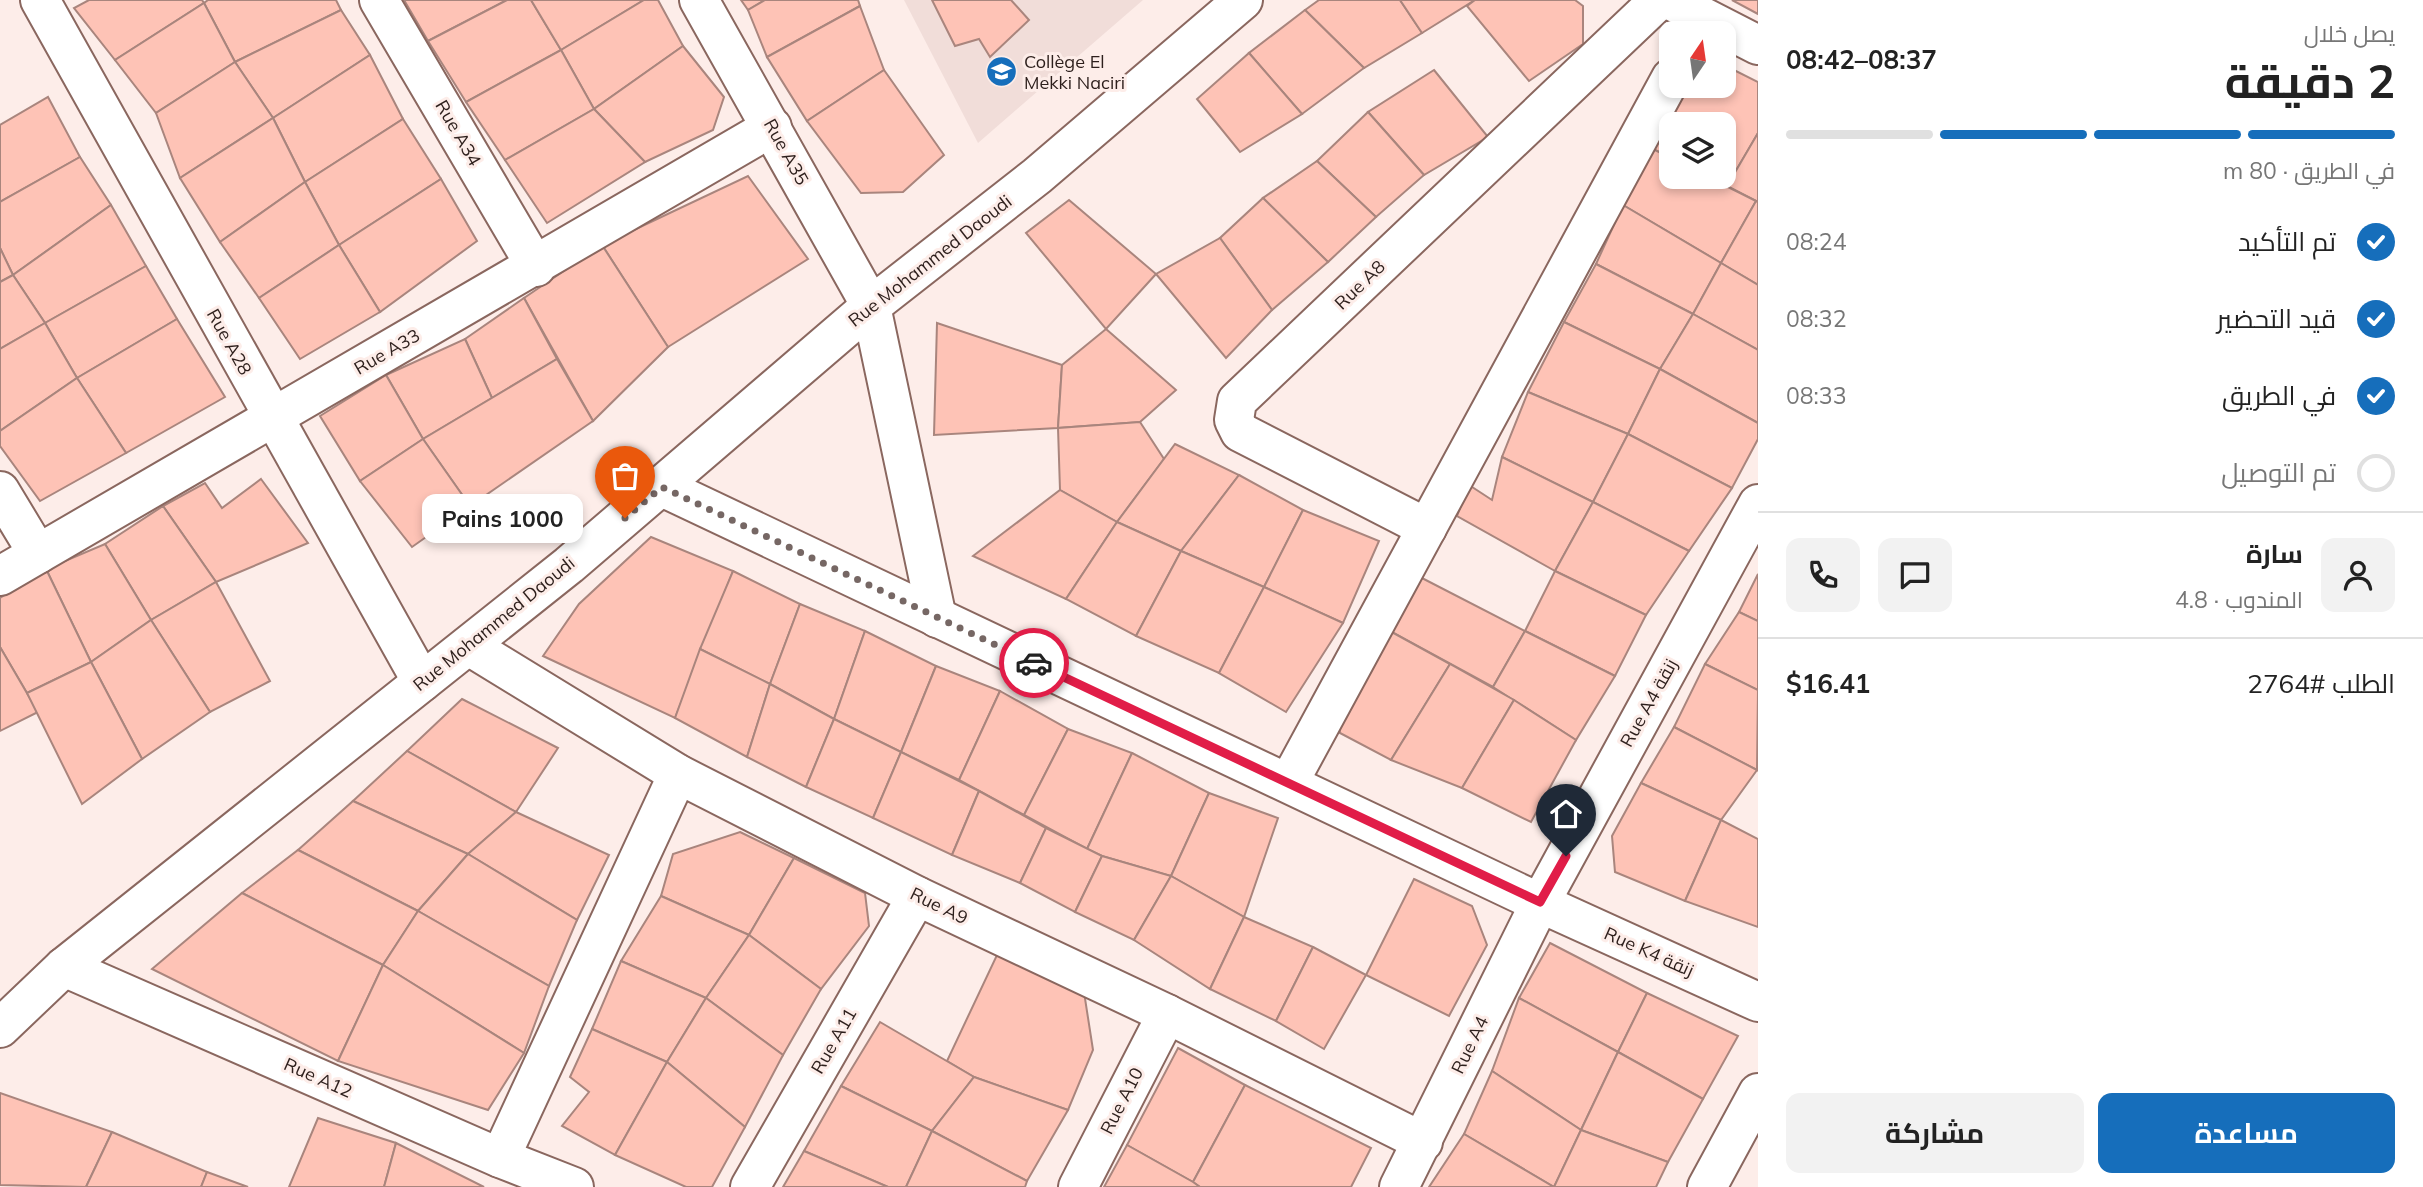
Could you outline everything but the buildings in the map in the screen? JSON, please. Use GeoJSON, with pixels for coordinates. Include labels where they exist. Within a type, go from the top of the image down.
{"type":"FeatureCollection","features":[{"type":"Feature","properties":{"kind":"street","name":"Rue A28"},"geometry":{"type":"LineString","coordinates":[[40,0],[422,682]]}},
{"type":"Feature","properties":{"kind":"street","name":"Rue A34"},"geometry":{"type":"LineString","coordinates":[[379,0],[536,267]]}},
{"type":"Feature","properties":{"kind":"street","name":"Rue A35"},"geometry":{"type":"LineString","coordinates":[[699,0],[871,306],[937,618]]}},
{"type":"Feature","properties":{"kind":"street","name":"Rue Mohammed Daoudi"},"geometry":{"type":"LineString","coordinates":[[0,1028],[64,967],[469,646],[662,487],[871,306],[1037,176],[1243,0]]}},
{"type":"Feature","properties":{"kind":"street","name":"Rue A8"},"geometry":{"type":"LineString","coordinates":[[1427,528],[1240,432],[1234,420],[1237,401],[1659,0]]}},
{"type":"Feature","properties":{"kind":"street"},"geometry":{"type":"LineString","coordinates":[[1670,0],[1694,21]]}},
{"type":"Feature","properties":{"kind":"street"},"geometry":{"type":"LineString","coordinates":[[1736,38],[1758,45]]}},
{"type":"Feature","properties":{"kind":"street"},"geometry":{"type":"LineString","coordinates":[[1289,782],[1660,98]]}},
{"type":"Feature","properties":{"kind":"street","name":"Rue A33"},"geometry":{"type":"LineString","coordinates":[[0,576],[536,267],[772,127]]}},
{"type":"Feature","properties":{"kind":"street","name":"Rue K4 زنقة"},"geometry":{"type":"LineString","coordinates":[[662,487],[1540,902],[1758,1002]]}},
{"type":"Feature","properties":{"kind":"street"},"geometry":{"type":"LineString","coordinates":[[0,491],[38,554]]}},
{"type":"Feature","properties":{"kind":"street","name":"Rue A4 زنقة"},"geometry":{"type":"LineString","coordinates":[[1540,902],[1758,504]]}},
{"type":"Feature","properties":{"kind":"street","name":"Rue A9"},"geometry":{"type":"LineString","coordinates":[[469,646],[678,774],[917,896],[1167,1014],[1423,1142]]}},
{"type":"Feature","properties":{"kind":"street"},"geometry":{"type":"LineString","coordinates":[[499,1158],[678,774]]}},
{"type":"Feature","properties":{"kind":"street","name":"Rue A11"},"geometry":{"type":"LineString","coordinates":[[750,1187],[917,896]]}},
{"type":"Feature","properties":{"kind":"street","name":"Rue A4"},"geometry":{"type":"LineString","coordinates":[[1399,1187],[1540,902]]}},
{"type":"Feature","properties":{"kind":"street","name":"Rue A12"},"geometry":{"type":"LineString","coordinates":[[64,967],[499,1158],[575,1187]]}},
{"type":"Feature","properties":{"kind":"street","name":"Rue A10"},"geometry":{"type":"LineString","coordinates":[[1078,1187],[1167,1014]]}},
{"type":"Feature","properties":{"kind":"street"},"geometry":{"type":"LineString","coordinates":[[1707,1187],[1758,1093]]}},
{"type":"Feature","properties":{"kind":"shaded area","name":"Collège El Mekki Naciri"},"geometry":{"type":"Polygon","coordinates":[[[904,0],[1143,0],[978,143],[904,0]]]}},
{"type":"Feature","properties":{"kind":"way so far"},"geometry":{"type":"LineString","coordinates":[[625,518],[662,487],[1034,663]]}},
{"type":"Feature","properties":{"kind":"place","name":"Collège El Mekki Naciri"},"geometry":{"type":"Point","coordinates":[1001,72]}},
{"type":"Feature","properties":{"kind":"place","name":"1000 Pains"},"geometry":{"type":"Point","coordinates":[625,518]}},
{"type":"Feature","properties":{"kind":"route"},"geometry":{"type":"LineString","coordinates":[[1034,663],[1540,902],[1566,856]]}}]}
